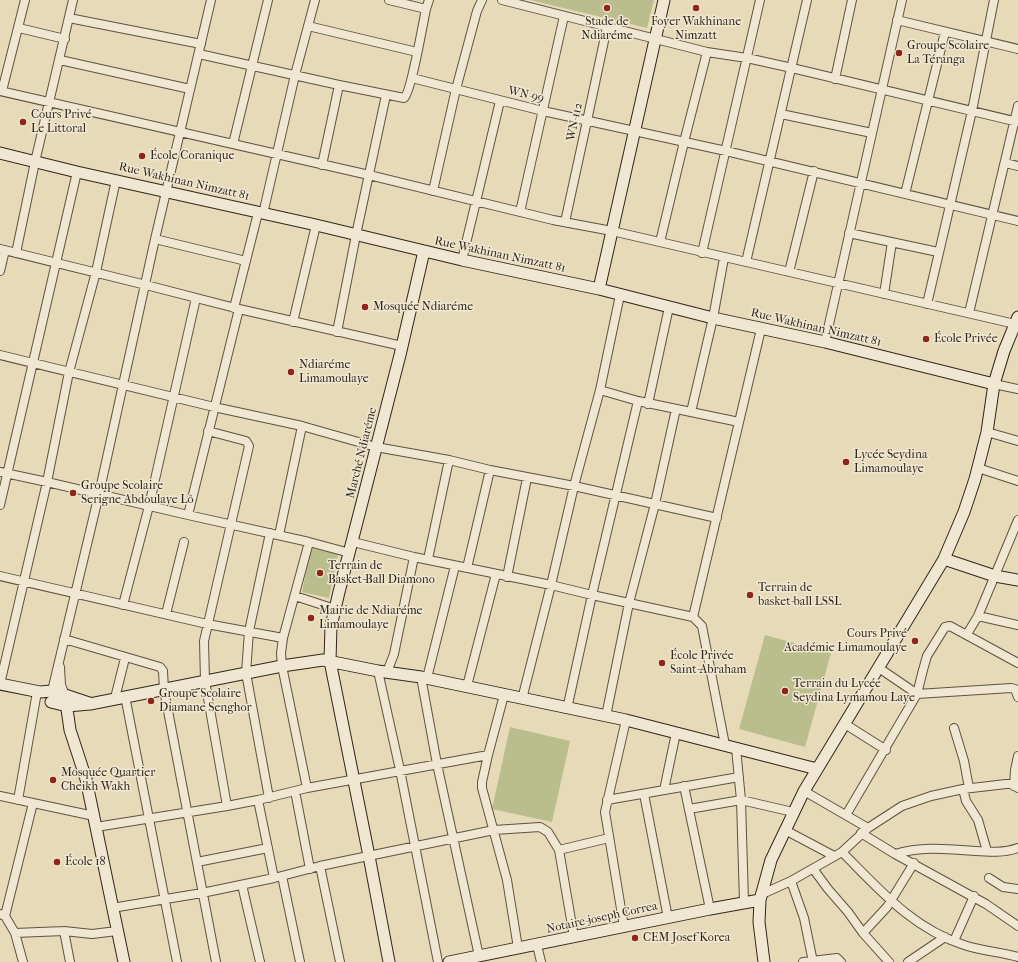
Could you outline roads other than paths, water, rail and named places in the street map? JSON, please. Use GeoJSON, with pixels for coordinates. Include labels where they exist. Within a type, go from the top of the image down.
{"type":"FeatureCollection","features":[{"type":"Feature","properties":{"kind":"street"},"geometry":{"type":"LineString","coordinates":[[25,0],[19,28],[1,91],[369,175],[433,192],[564,222],[612,231],[702,253],[969,313],[1016,320],[1004,351],[994,384],[978,468],[964,512],[944,559],[804,791],[771,860],[760,897],[759,922],[764,962]]}},
{"type":"Feature","properties":{"kind":"street"},"geometry":{"type":"LineString","coordinates":[[16,253],[35,162],[73,0]]}},
{"type":"Feature","properties":{"kind":"street"},"geometry":{"type":"LineString","coordinates":[[124,962],[83,768],[70,730],[52,697],[64,639],[100,494],[166,191],[199,54],[210,0]]}},
{"type":"Feature","properties":{"kind":"street"},"geometry":{"type":"LineString","coordinates":[[233,144],[268,0]]}},
{"type":"Feature","properties":{"kind":"street"},"geometry":{"type":"LineString","coordinates":[[188,515],[214,407],[246,261],[276,155],[315,0]]}},
{"type":"Feature","properties":{"kind":"street"},"geometry":{"type":"LineString","coordinates":[[389,0],[426,9]]}},
{"type":"Feature","properties":{"kind":"street"},"geometry":{"type":"LineString","coordinates":[[199,54],[402,98],[406,97],[412,78],[429,0]]}},
{"type":"Feature","properties":{"kind":"street"},"geometry":{"type":"LineString","coordinates":[[433,192],[456,89],[477,11],[482,0]]}},
{"type":"Feature","properties":{"kind":"street"},"geometry":{"type":"LineString","coordinates":[[502,0],[708,52],[747,58],[792,68],[1016,121]]}},
{"type":"Feature","properties":{"kind":"street"},"geometry":{"type":"LineString","coordinates":[[598,289],[664,0]]}},
{"type":"Feature","properties":{"kind":"street"},"geometry":{"type":"LineString","coordinates":[[702,253],[760,0]]}},
{"type":"Feature","properties":{"kind":"street"},"geometry":{"type":"LineString","coordinates":[[746,262],[807,0]]}},
{"type":"Feature","properties":{"kind":"street"},"geometry":{"type":"LineString","coordinates":[[835,79],[852,0]]}},
{"type":"Feature","properties":{"kind":"street"},"geometry":{"type":"LineString","coordinates":[[825,342],[902,0]]}},
{"type":"Feature","properties":{"kind":"street"},"geometry":{"type":"LineString","coordinates":[[928,304],[938,252],[972,111],[994,0]]}},
{"type":"Feature","properties":{"kind":"street"},"geometry":{"type":"LineString","coordinates":[[520,212],[564,16]]}},
{"type":"Feature","properties":{"kind":"street"},"geometry":{"type":"LineString","coordinates":[[69,18],[201,44]]}},
{"type":"Feature","properties":{"kind":"street"},"geometry":{"type":"LineString","coordinates":[[897,20],[1018,49]]}},
{"type":"Feature","properties":{"kind":"street"},"geometry":{"type":"LineString","coordinates":[[308,26],[417,52]]}},
{"type":"Feature","properties":{"kind":"street","name":"WN-112"},"geometry":{"type":"LineString","coordinates":[[564,222],[588,121],[607,27]]}},
{"type":"Feature","properties":{"kind":"street"},"geometry":{"type":"LineString","coordinates":[[19,28],[64,39]]}},
{"type":"Feature","properties":{"kind":"street"},"geometry":{"type":"LineString","coordinates":[[905,194],[945,32]]}},
{"type":"Feature","properties":{"kind":"street"},"geometry":{"type":"LineString","coordinates":[[660,242],[684,142],[708,52]]}},
{"type":"Feature","properties":{"kind":"street"},"geometry":{"type":"LineString","coordinates":[[60,60],[190,90]]}},
{"type":"Feature","properties":{"kind":"street","name":"WN-99"},"geometry":{"type":"LineString","coordinates":[[412,78],[500,101],[814,171],[1018,221]]}},
{"type":"Feature","properties":{"kind":"street"},"geometry":{"type":"LineString","coordinates":[[322,165],[340,85]]}},
{"type":"Feature","properties":{"kind":"street"},"geometry":{"type":"LineString","coordinates":[[337,332],[386,95]]}},
{"type":"Feature","properties":{"kind":"street"},"geometry":{"type":"LineString","coordinates":[[462,260],[500,101]]}},
{"type":"Feature","properties":{"kind":"street"},"geometry":{"type":"LineString","coordinates":[[969,313],[1016,121],[1018,106]]}},
{"type":"Feature","properties":{"kind":"street"},"geometry":{"type":"LineString","coordinates":[[781,114],[872,133]]}},
{"type":"Feature","properties":{"kind":"street","name":"Rue Wakhinan Nimzatt 81"},"geometry":{"type":"LineString","coordinates":[[0,153],[462,260],[598,289],[669,308],[825,342],[994,384]]}},
{"type":"Feature","properties":{"kind":"street"},"geometry":{"type":"LineString","coordinates":[[1005,162],[1018,166]]}},
{"type":"Feature","properties":{"kind":"street"},"geometry":{"type":"LineString","coordinates":[[789,272],[814,171]]}},
{"type":"Feature","properties":{"kind":"street"},"geometry":{"type":"LineString","coordinates":[[0,505],[4,473],[32,363],[77,172]]}},
{"type":"Feature","properties":{"kind":"street"},"geometry":{"type":"LineString","coordinates":[[116,180],[96,272],[69,372],[47,482],[0,684],[39,692],[52,697],[67,706],[90,704],[282,666],[318,660],[330,661],[467,686],[567,709],[626,720],[817,769]]}},
{"type":"Feature","properties":{"kind":"street"},"geometry":{"type":"LineString","coordinates":[[293,322],[316,225]]}},
{"type":"Feature","properties":{"kind":"street"},"geometry":{"type":"LineString","coordinates":[[849,233],[938,252]]}},
{"type":"Feature","properties":{"kind":"street"},"geometry":{"type":"LineString","coordinates":[[156,238],[246,261]]}},
{"type":"Feature","properties":{"kind":"street"},"geometry":{"type":"LineString","coordinates":[[884,294],[892,242]]}},
{"type":"Feature","properties":{"kind":"street"},"geometry":{"type":"LineString","coordinates":[[0,271],[2,250],[96,272],[236,309],[402,346]]}},
{"type":"Feature","properties":{"kind":"street","name":"Marché Ndiaréme"},"geometry":{"type":"LineString","coordinates":[[389,962],[330,661],[331,626],[402,346],[424,251]]}},
{"type":"Feature","properties":{"kind":"street"},"geometry":{"type":"LineString","coordinates":[[691,412],[713,318],[724,258]]}},
{"type":"Feature","properties":{"kind":"street"},"geometry":{"type":"LineString","coordinates":[[522,699],[574,486],[600,390],[620,295]]}},
{"type":"Feature","properties":{"kind":"street"},"geometry":{"type":"LineString","coordinates":[[124,605],[149,506],[196,298]]}},
{"type":"Feature","properties":{"kind":"street"},"geometry":{"type":"LineString","coordinates":[[648,404],[669,308]]}},
{"type":"Feature","properties":{"kind":"street"},"geometry":{"type":"LineString","coordinates":[[693,617],[761,329]]}},
{"type":"Feature","properties":{"kind":"street"},"geometry":{"type":"LineString","coordinates":[[0,355],[214,407],[302,426],[376,447],[449,460],[527,478],[574,486],[717,518]]}},
{"type":"Feature","properties":{"kind":"street"},"geometry":{"type":"LineString","coordinates":[[994,384],[1018,389]]}},
{"type":"Feature","properties":{"kind":"street"},"geometry":{"type":"LineString","coordinates":[[600,390],[648,404],[739,422]]}},
{"type":"Feature","properties":{"kind":"street"},"geometry":{"type":"LineString","coordinates":[[567,709],[592,595],[638,401]]}},
{"type":"Feature","properties":{"kind":"street"},"geometry":{"type":"LineString","coordinates":[[606,716],[629,603],[655,504],[676,409]]}},
{"type":"Feature","properties":{"kind":"street"},"geometry":{"type":"LineString","coordinates":[[279,535],[302,426]]}},
{"type":"Feature","properties":{"kind":"street"},"geometry":{"type":"LineString","coordinates":[[208,431],[246,441],[248,444],[207,624],[204,654],[205,682],[227,806]]}},
{"type":"Feature","properties":{"kind":"street"},"geometry":{"type":"LineString","coordinates":[[986,432],[1018,441]]}},
{"type":"Feature","properties":{"kind":"street"},"geometry":{"type":"LineString","coordinates":[[428,559],[449,460]]}},
{"type":"Feature","properties":{"kind":"street"},"geometry":{"type":"LineString","coordinates":[[978,468],[1018,481]]}},
{"type":"Feature","properties":{"kind":"street"},"geometry":{"type":"LineString","coordinates":[[467,568],[490,470]]}},
{"type":"Feature","properties":{"kind":"street"},"geometry":{"type":"LineString","coordinates":[[4,473],[310,542],[428,559],[693,617],[702,626],[738,776],[741,800],[744,902]]}},
{"type":"Feature","properties":{"kind":"street"},"geometry":{"type":"LineString","coordinates":[[507,577],[527,478]]}},
{"type":"Feature","properties":{"kind":"street"},"geometry":{"type":"LineString","coordinates":[[967,634],[978,616],[995,576],[1016,534],[1018,520]]}},
{"type":"Feature","properties":{"kind":"street"},"geometry":{"type":"LineString","coordinates":[[269,798],[246,673],[249,631],[270,533]]}},
{"type":"Feature","properties":{"kind":"street"},"geometry":{"type":"LineString","coordinates":[[166,614],[184,542]]}},
{"type":"Feature","properties":{"kind":"street"},"geometry":{"type":"LineString","coordinates":[[307,788],[282,666],[281,653],[283,638],[310,542]]}},
{"type":"Feature","properties":{"kind":"street"},"geometry":{"type":"LineString","coordinates":[[414,557],[394,654],[383,671],[400,770],[438,962]]}},
{"type":"Feature","properties":{"kind":"street"},"geometry":{"type":"LineString","coordinates":[[944,559],[995,576],[1018,580]]}},
{"type":"Feature","properties":{"kind":"street"},"geometry":{"type":"LineString","coordinates":[[455,566],[424,678],[437,764],[479,956]]}},
{"type":"Feature","properties":{"kind":"street"},"geometry":{"type":"LineString","coordinates":[[467,686],[496,574]]}},
{"type":"Feature","properties":{"kind":"street"},"geometry":{"type":"LineString","coordinates":[[0,576],[207,624],[283,638]]}},
{"type":"Feature","properties":{"kind":"street"},"geometry":{"type":"LineString","coordinates":[[295,596],[335,609]]}},
{"type":"Feature","properties":{"kind":"street"},"geometry":{"type":"LineString","coordinates":[[978,616],[1018,625]]}},
{"type":"Feature","properties":{"kind":"street"},"geometry":{"type":"LineString","coordinates":[[846,815],[886,750],[917,694],[927,656],[945,627],[950,626],[967,634],[1018,663]]}},
{"type":"Feature","properties":{"kind":"street"},"geometry":{"type":"LineString","coordinates":[[64,639],[160,667],[163,671],[164,690],[216,962]]}},
{"type":"Feature","properties":{"kind":"street"},"geometry":{"type":"LineString","coordinates":[[125,658],[120,697],[148,819],[177,962]]}},
{"type":"Feature","properties":{"kind":"street"},"geometry":{"type":"LineString","coordinates":[[59,662],[61,684],[66,694],[70,730]]}},
{"type":"Feature","properties":{"kind":"street"},"geometry":{"type":"LineString","coordinates":[[879,668],[917,694],[1011,688],[1016,689],[1018,697]]}},
{"type":"Feature","properties":{"kind":"street"},"geometry":{"type":"LineString","coordinates":[[18,800],[39,692]]}},
{"type":"Feature","properties":{"kind":"street"},"geometry":{"type":"LineString","coordinates":[[52,697],[66,694],[90,704]]}},
{"type":"Feature","properties":{"kind":"street"},"geometry":{"type":"LineString","coordinates":[[504,694],[488,755],[482,788],[507,880],[518,948]]}},
{"type":"Feature","properties":{"kind":"street"},"geometry":{"type":"LineString","coordinates":[[624,927],[605,812],[626,720]]}},
{"type":"Feature","properties":{"kind":"street"},"geometry":{"type":"LineString","coordinates":[[845,724],[886,750]]}},
{"type":"Feature","properties":{"kind":"street"},"geometry":{"type":"LineString","coordinates":[[954,728],[964,762],[966,802],[978,820],[988,851]]}},
{"type":"Feature","properties":{"kind":"street"},"geometry":{"type":"LineString","coordinates":[[664,790],[676,733]]}},
{"type":"Feature","properties":{"kind":"street"},"geometry":{"type":"LineString","coordinates":[[0,796],[32,803],[95,821],[148,819],[227,806],[353,779],[488,755]]}},
{"type":"Feature","properties":{"kind":"street"},"geometry":{"type":"LineString","coordinates":[[760,897],[814,870],[842,852],[864,831],[902,806],[918,800],[966,789],[1006,784],[1016,787],[1018,756]]}},
{"type":"Feature","properties":{"kind":"street"},"geometry":{"type":"LineString","coordinates":[[607,800],[738,776]]}},
{"type":"Feature","properties":{"kind":"street"},"geometry":{"type":"LineString","coordinates":[[684,786],[710,909]]}},
{"type":"Feature","properties":{"kind":"street"},"geometry":{"type":"LineString","coordinates":[[295,791],[310,868]]}},
{"type":"Feature","properties":{"kind":"street"},"geometry":{"type":"LineString","coordinates":[[804,791],[846,815],[864,831],[895,854],[974,896],[1018,926]]}},
{"type":"Feature","properties":{"kind":"street"},"geometry":{"type":"LineString","coordinates":[[644,794],[668,918]]}},
{"type":"Feature","properties":{"kind":"street"},"geometry":{"type":"LineString","coordinates":[[258,800],[274,878]]}},
{"type":"Feature","properties":{"kind":"street"},"geometry":{"type":"LineString","coordinates":[[689,809],[741,800],[793,812]]}},
{"type":"Feature","properties":{"kind":"street"},"geometry":{"type":"LineString","coordinates":[[22,962],[16,933],[2,915],[32,803]]}},
{"type":"Feature","properties":{"kind":"street"},"geometry":{"type":"LineString","coordinates":[[112,908],[242,885],[310,868],[494,830],[540,827],[548,832],[559,850],[574,937]]}},
{"type":"Feature","properties":{"kind":"street"},"geometry":{"type":"LineString","coordinates":[[785,830],[834,856]]}},
{"type":"Feature","properties":{"kind":"street"},"geometry":{"type":"LineString","coordinates":[[559,850],[609,838]]}},
{"type":"Feature","properties":{"kind":"street"},"geometry":{"type":"LineString","coordinates":[[197,862],[268,848]]}},
{"type":"Feature","properties":{"kind":"street"},"geometry":{"type":"LineString","coordinates":[[895,854],[911,850],[926,849],[1004,851],[1018,848]]}},
{"type":"Feature","properties":{"kind":"street"},"geometry":{"type":"LineString","coordinates":[[842,852],[892,901],[922,925],[954,941],[974,948],[1018,957]]}},
{"type":"Feature","properties":{"kind":"street"},"geometry":{"type":"LineString","coordinates":[[863,933],[892,901],[914,863]]}},
{"type":"Feature","properties":{"kind":"street"},"geometry":{"type":"LineString","coordinates":[[320,866],[340,962]]}},
{"type":"Feature","properties":{"kind":"street"},"geometry":{"type":"LineString","coordinates":[[814,870],[828,890],[848,912],[863,933],[889,962]]}},
{"type":"Feature","properties":{"kind":"street"},"geometry":{"type":"LineString","coordinates":[[282,876],[300,962]]}},
{"type":"Feature","properties":{"kind":"street"},"geometry":{"type":"LineString","coordinates":[[988,878],[1003,887],[1018,890]]}},
{"type":"Feature","properties":{"kind":"street"},"geometry":{"type":"LineString","coordinates":[[791,881],[804,918],[813,961]]}},
{"type":"Feature","properties":{"kind":"street"},"geometry":{"type":"LineString","coordinates":[[242,885],[260,962]]}},
{"type":"Feature","properties":{"kind":"street"},"geometry":{"type":"LineString","coordinates":[[954,941],[974,896]]}},
{"type":"Feature","properties":{"kind":"street","name":"Notaire-joseph Correa"},"geometry":{"type":"LineString","coordinates":[[449,962],[668,918],[744,902],[760,897]]}},
{"type":"Feature","properties":{"kind":"street"},"geometry":{"type":"LineString","coordinates":[[16,933],[64,931],[92,934],[117,931]]}},
{"type":"Feature","properties":{"kind":"street"},"geometry":{"type":"LineString","coordinates":[[64,931],[70,962]]}},
{"type":"Feature","properties":{"kind":"street"},"geometry":{"type":"LineString","coordinates":[[908,962],[945,937]]}},
{"type":"Feature","properties":{"kind":"street"},"geometry":{"type":"LineString","coordinates":[[537,945],[541,962]]}},
{"type":"Feature","properties":{"kind":"street"},"geometry":{"type":"LineString","coordinates":[[803,962],[837,958],[841,962]]}},
{"type":"Feature","properties":{"kind":"place","name":"Stade de Ndiaréme"},"geometry":{"type":"Point","coordinates":[607,8]}},
{"type":"Feature","properties":{"kind":"place","name":"Foyer Wakhinane Nimzatt"},"geometry":{"type":"Point","coordinates":[696,8]}},
{"type":"Feature","properties":{"kind":"place","name":"Groupe Scolaire La Téranga"},"geometry":{"type":"Point","coordinates":[899,53]}},
{"type":"Feature","properties":{"kind":"place","name":"Cours Privé Le Littoral"},"geometry":{"type":"Point","coordinates":[23,122]}},
{"type":"Feature","properties":{"kind":"place","name":"École Coranique"},"geometry":{"type":"Point","coordinates":[142,156]}},
{"type":"Feature","properties":{"kind":"place","name":"Mosquée Ndiaréme"},"geometry":{"type":"Point","coordinates":[365,307]}},
{"type":"Feature","properties":{"kind":"place","name":"École Privée"},"geometry":{"type":"Point","coordinates":[926,339]}},
{"type":"Feature","properties":{"kind":"place","name":"Ndiaréme Limamoulaye"},"geometry":{"type":"Point","coordinates":[291,372]}},
{"type":"Feature","properties":{"kind":"place","name":"Lycée Seydina Limamoulaye"},"geometry":{"type":"Point","coordinates":[846,462]}},
{"type":"Feature","properties":{"kind":"place","name":"Groupe Scolaire Serigne Abdoulaye Lô"},"geometry":{"type":"Point","coordinates":[73,493]}},
{"type":"Feature","properties":{"kind":"place","name":"Terrain de Basket-Ball Diamono"},"geometry":{"type":"Point","coordinates":[320,573]}},
{"type":"Feature","properties":{"kind":"place","name":"Terrain de basket-ball LSSL"},"geometry":{"type":"Point","coordinates":[750,595]}},
{"type":"Feature","properties":{"kind":"place","name":"Mairie de Ndiaréme Limamoulaye"},"geometry":{"type":"Point","coordinates":[311,618]}},
{"type":"Feature","properties":{"kind":"place","name":"Cours Privé Académie Limamoulaye"},"geometry":{"type":"Point","coordinates":[915,641]}},
{"type":"Feature","properties":{"kind":"place","name":"École Privée Saint-Abraham"},"geometry":{"type":"Point","coordinates":[662,663]}},
{"type":"Feature","properties":{"kind":"place","name":"Terrain du Lycée Seydina Lymamou Laye"},"geometry":{"type":"Point","coordinates":[785,691]}},
{"type":"Feature","properties":{"kind":"place","name":"Groupe Scolaire Diamane Senghor"},"geometry":{"type":"Point","coordinates":[151,701]}},
{"type":"Feature","properties":{"kind":"place","name":"Mosquée Quartier Cheikh Wakh"},"geometry":{"type":"Point","coordinates":[53,780]}},
{"type":"Feature","properties":{"kind":"place","name":"École 18"},"geometry":{"type":"Point","coordinates":[57,862]}},
{"type":"Feature","properties":{"kind":"place","name":"CEM Josef Korea"},"geometry":{"type":"Point","coordinates":[635,938]}}]}
